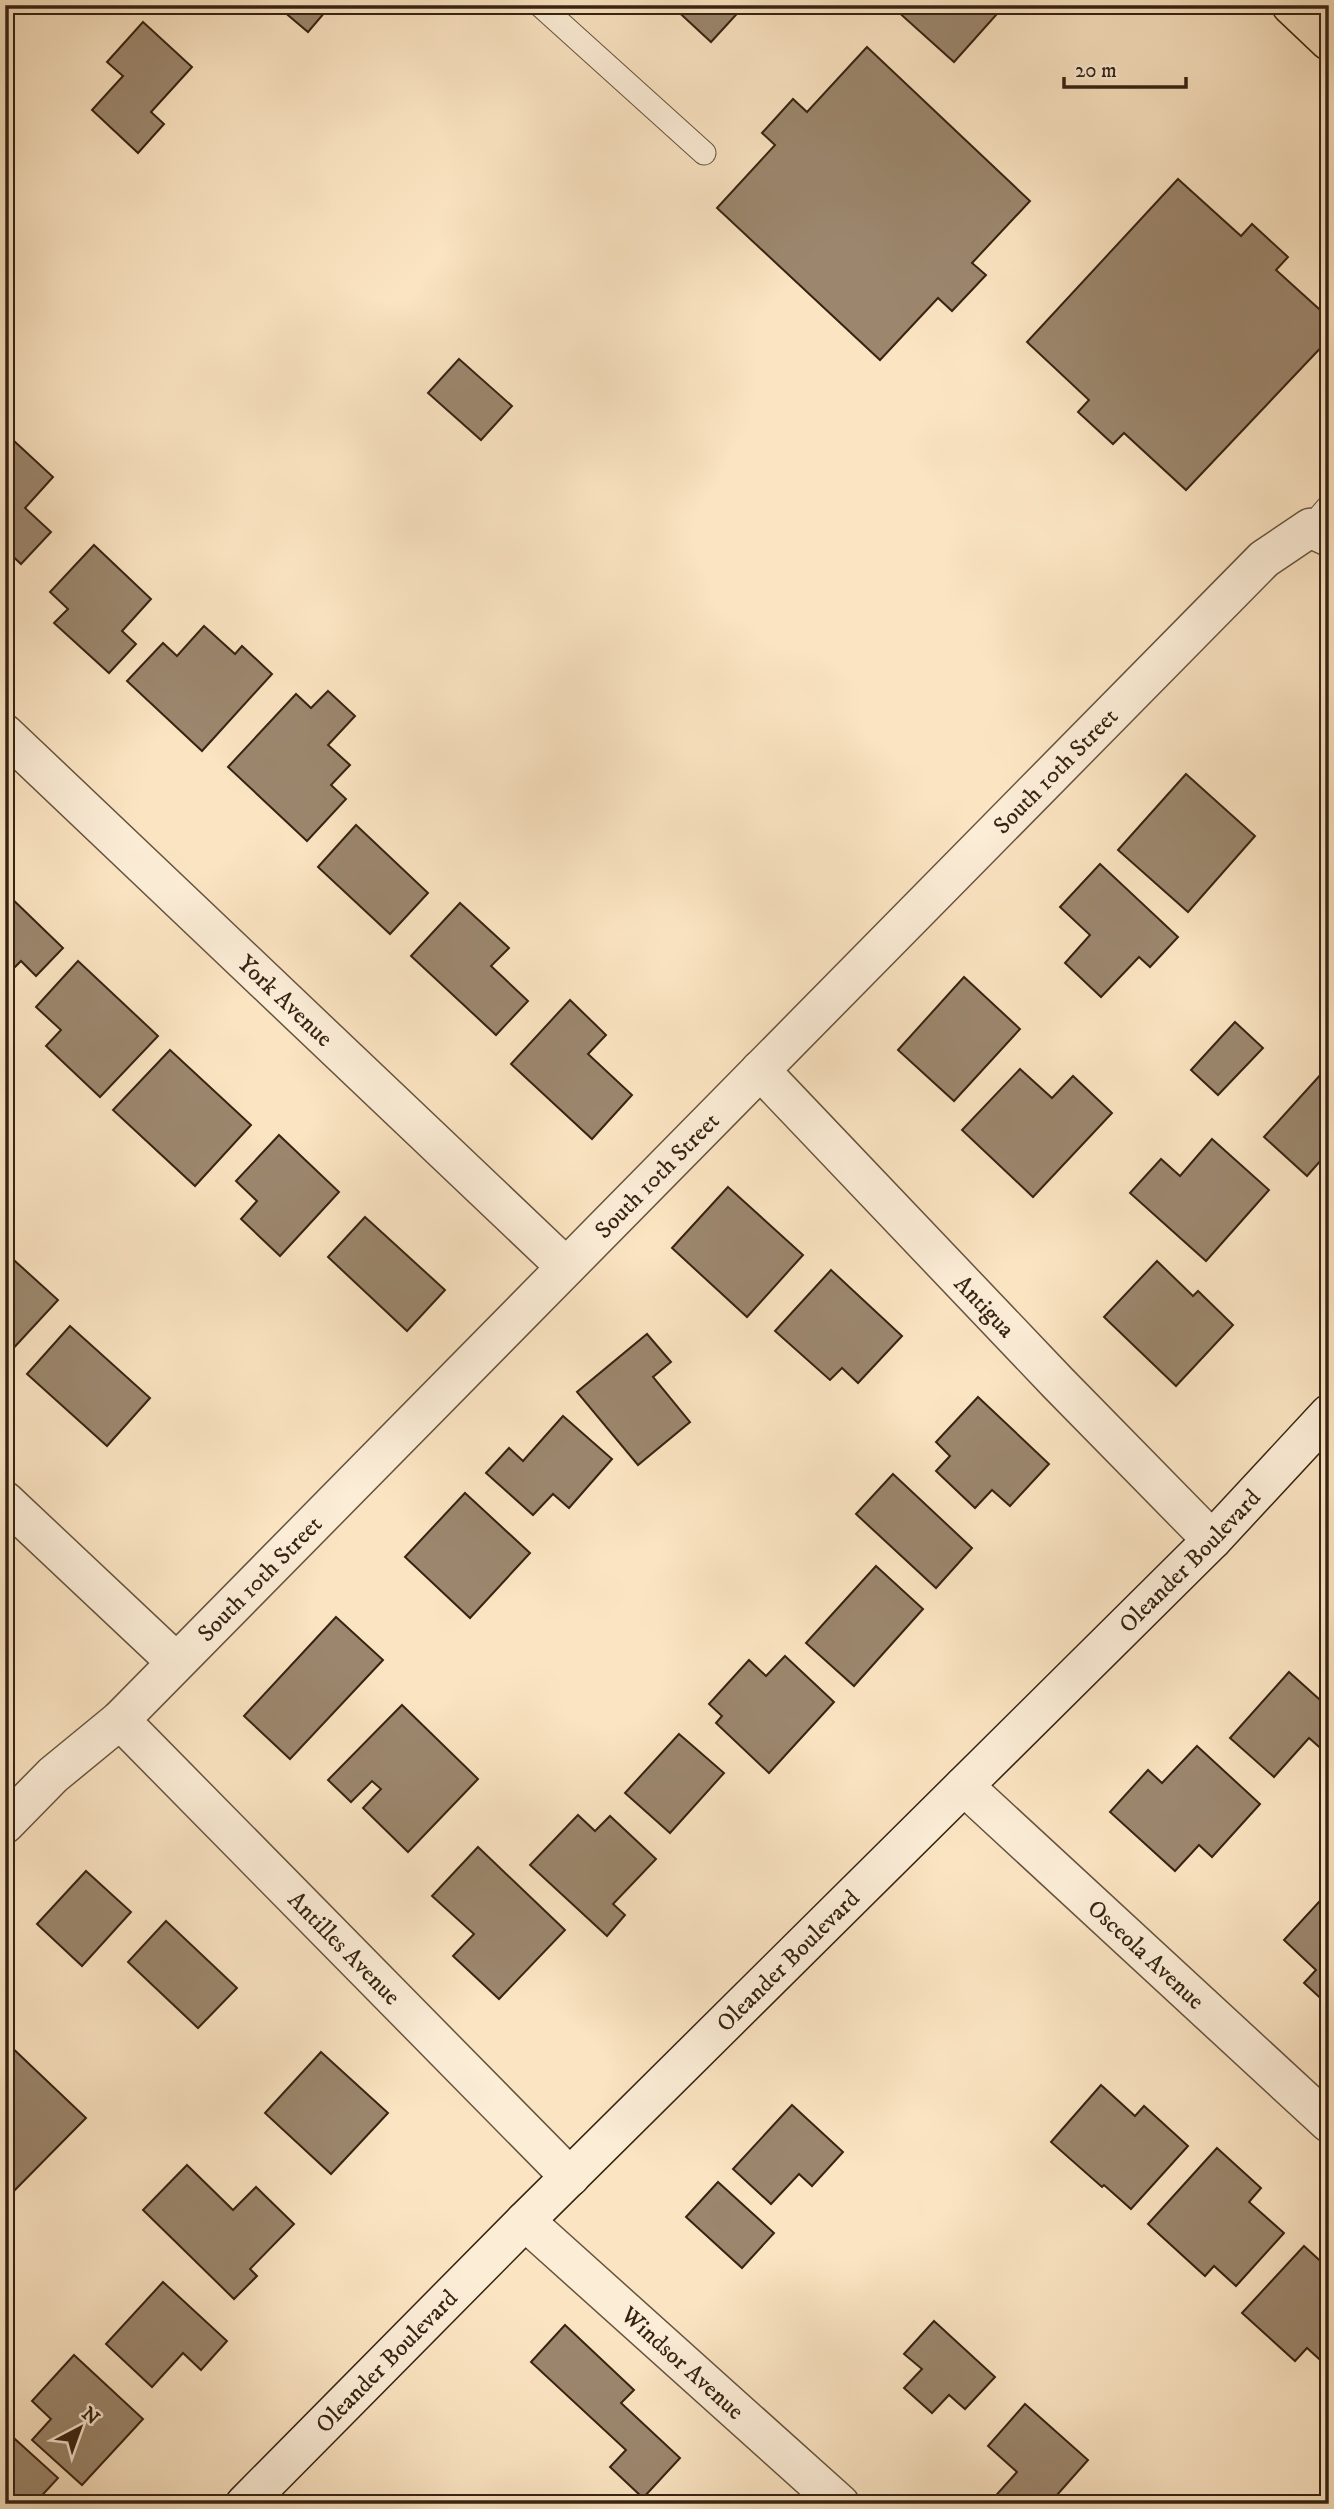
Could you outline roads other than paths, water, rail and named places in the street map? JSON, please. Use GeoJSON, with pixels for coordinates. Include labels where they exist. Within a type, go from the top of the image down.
{"type":"FeatureCollection","features":[{"type":"Feature","properties":{"kind":"main road"},"geometry":{"type":"LineString","coordinates":[[1291,5],[1329,41]]}},
{"type":"Feature","properties":{"kind":"street","name":"South 10th Street"},"geometry":{"type":"LineString","coordinates":[[5,1824],[53,1775],[120,1720],[1265,559],[1323,524]]}},
{"type":"Feature","properties":{"kind":"street","name":"York Avenue"},"geometry":{"type":"LineString","coordinates":[[5,734],[566,1267]]}},
{"type":"Feature","properties":{"kind":"street","name":"Antigua"},"geometry":{"type":"LineString","coordinates":[[760,1070],[1212,1540]]}},
{"type":"Feature","properties":{"kind":"street","name":"Oleander Boulevard"},"geometry":{"type":"LineString","coordinates":[[245,2504],[525,2221],[1212,1540],[1329,1414]]}},
{"type":"Feature","properties":{"kind":"street"},"geometry":{"type":"LineString","coordinates":[[5,1501],[176,1662]]}},
{"type":"Feature","properties":{"kind":"street","name":"Antilles Avenue"},"geometry":{"type":"LineString","coordinates":[[120,1720],[570,2177]]}},
{"type":"Feature","properties":{"kind":"street"},"geometry":{"type":"LineString","coordinates":[[5,1791],[53,1775]]}},
{"type":"Feature","properties":{"kind":"street","name":"Osceola Avenue"},"geometry":{"type":"LineString","coordinates":[[964,1786],[1329,2123]]}},
{"type":"Feature","properties":{"kind":"street","name":"Windsor Avenue"},"geometry":{"type":"LineString","coordinates":[[525,2221],[841,2504]]}},
{"type":"Feature","properties":{"kind":"lane"},"geometry":{"type":"LineString","coordinates":[[540,5],[704,153]]}}]}
